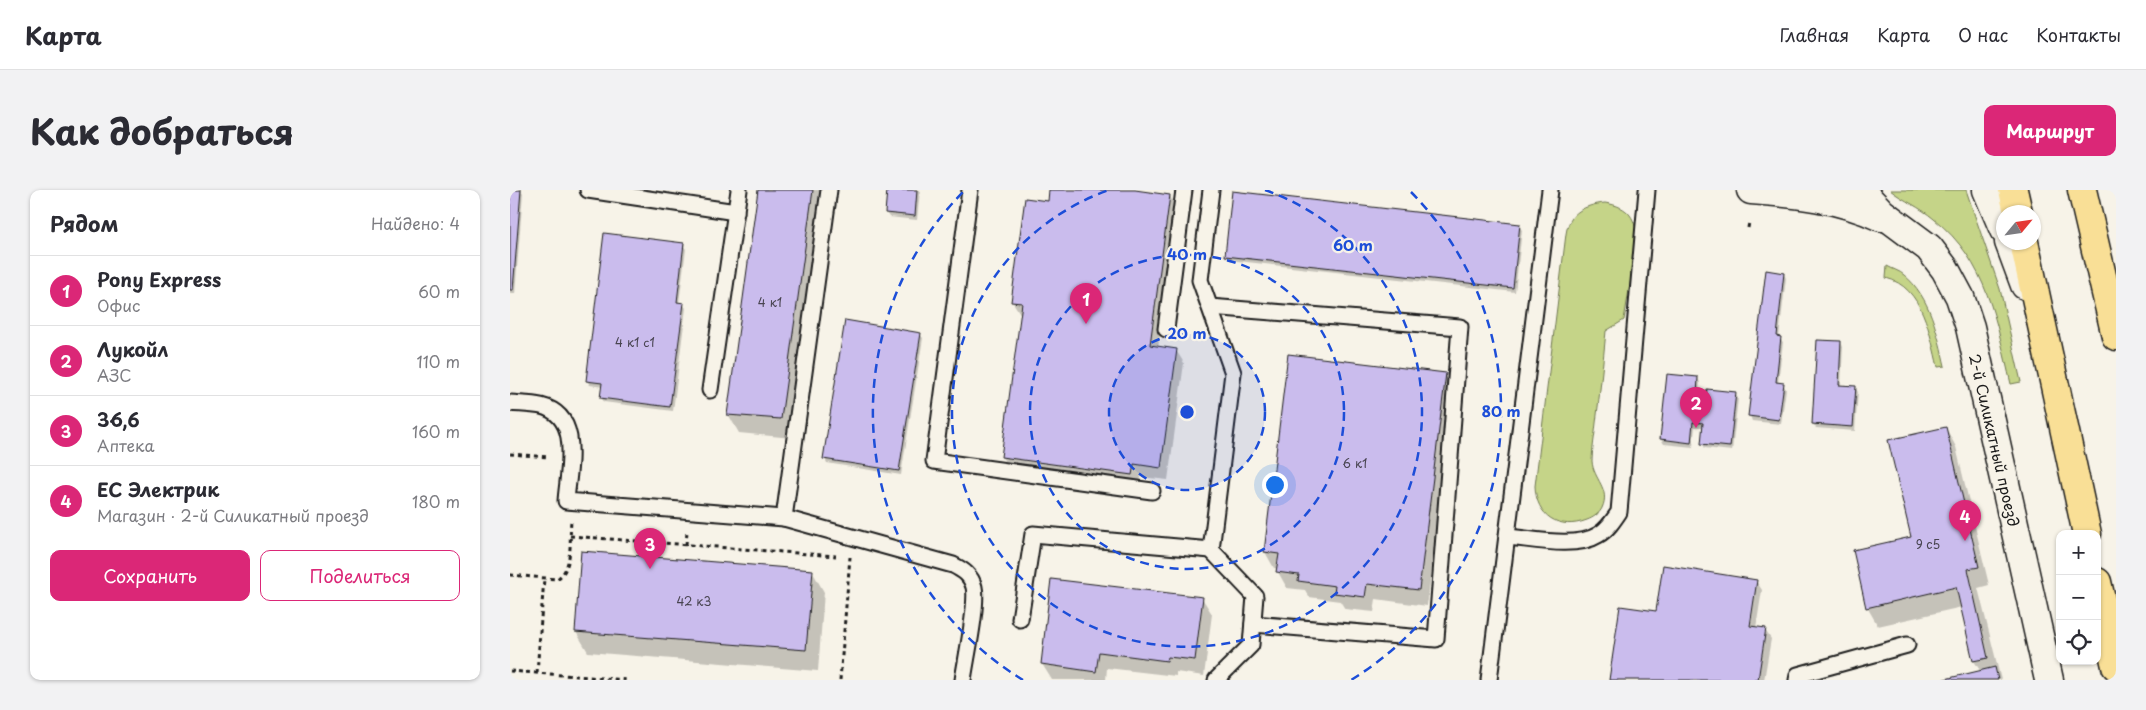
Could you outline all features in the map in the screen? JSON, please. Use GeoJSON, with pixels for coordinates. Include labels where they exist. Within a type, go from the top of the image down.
{"type":"FeatureCollection","features":[{"type":"Feature","properties":{"kind":"main road"},"geometry":{"type":"LineString","coordinates":[[2014,190],[2017,205]]}},
{"type":"Feature","properties":{"kind":"main road"},"geometry":{"type":"LineString","coordinates":[[2082,190],[2116,336]]}},
{"type":"Feature","properties":{"kind":"main road"},"geometry":{"type":"LineString","coordinates":[[2026,250],[2086,530]]}},
{"type":"Feature","properties":{"kind":"main road"},"geometry":{"type":"LineString","coordinates":[[2101,600],[2116,666]]}},
{"type":"Feature","properties":{"kind":"street","name":"2-й Силикатный проезд"},"geometry":{"type":"LineString","coordinates":[[1752,190],[1812,196],[1862,209],[1896,224]]}},
{"type":"Feature","properties":{"kind":"street","name":"2-й Силикатный проезд"},"geometry":{"type":"LineString","coordinates":[[1860,190],[1882,213],[1929,248],[1945,269],[1960,297],[1970,327],[2049,680]]}},
{"type":"Feature","properties":{"kind":"street"},"geometry":{"type":"LineString","coordinates":[[1987,190],[1996,211]]}},
{"type":"Feature","properties":{"kind":"street"},"geometry":{"type":"LineString","coordinates":[[2012,250],[2039,326],[2052,375]]}},
{"type":"Feature","properties":{"kind":"lane"},"geometry":{"type":"LineString","coordinates":[[588,190],[736,212]]}},
{"type":"Feature","properties":{"kind":"lane"},"geometry":{"type":"LineString","coordinates":[[710,390],[739,190]]}},
{"type":"Feature","properties":{"kind":"lane"},"geometry":{"type":"LineString","coordinates":[[784,518],[829,190]]}},
{"type":"Feature","properties":{"kind":"lane"},"geometry":{"type":"LineString","coordinates":[[970,190],[934,461],[1152,491]]}},
{"type":"Feature","properties":{"kind":"lane"},"geometry":{"type":"LineString","coordinates":[[1166,329],[1184,190]]}},
{"type":"Feature","properties":{"kind":"lane"},"geometry":{"type":"LineString","coordinates":[[1211,190],[1200,280],[1233,373],[1211,550]]}},
{"type":"Feature","properties":{"kind":"lane"},"geometry":{"type":"LineString","coordinates":[[1489,680],[1550,190]]}},
{"type":"Feature","properties":{"kind":"lane"},"geometry":{"type":"LineString","coordinates":[[1508,537],[1568,542],[1584,541],[1598,536],[1619,512],[1647,190]]}},
{"type":"Feature","properties":{"kind":"lane"},"geometry":{"type":"LineString","coordinates":[[1210,307],[1460,327],[1436,639],[1253,624]]}},
{"type":"Feature","properties":{"kind":"lane"},"geometry":{"type":"LineString","coordinates":[[510,403],[542,406],[555,412],[568,428],[570,443],[566,501],[784,518],[954,565],[962,569],[972,581],[974,598],[963,680]]}},
{"type":"Feature","properties":{"kind":"lane"},"geometry":{"type":"LineString","coordinates":[[1020,619],[1033,534],[1211,550],[1255,596],[1251,645],[1216,680]]}},
{"type":"Feature","properties":{"kind":"lane"},"geometry":{"type":"LineString","coordinates":[[1797,680],[1798,675],[1907,645]]}},
{"type":"Feature","properties":{"kind":"path"},"geometry":{"type":"LineString","coordinates":[[1748,228],[1749,222]]}},
{"type":"Feature","properties":{"kind":"path"},"geometry":{"type":"LineString","coordinates":[[510,454],[569,458]]}},
{"type":"Feature","properties":{"kind":"path"},"geometry":{"type":"LineString","coordinates":[[510,575],[558,579],[565,573],[568,565],[572,501]]}},
{"type":"Feature","properties":{"kind":"path"},"geometry":{"type":"LineString","coordinates":[[570,536],[850,557],[840,680]]}},
{"type":"Feature","properties":{"kind":"path"},"geometry":{"type":"LineString","coordinates":[[537,673],[544,578]]}},
{"type":"Feature","properties":{"kind":"path"},"geometry":{"type":"LineString","coordinates":[[510,671],[572,678],[628,680]]}},
{"type":"Feature","properties":{"kind":"green space"},"geometry":{"type":"Polygon","coordinates":[[[1890,190],[1966,190],[2000,289],[2021,382],[2011,384],[1987,294],[1967,254],[1934,219],[1890,190]]]}},
{"type":"Feature","properties":{"kind":"green space"},"geometry":{"type":"Polygon","coordinates":[[[1605,203],[1620,207],[1630,215],[1635,226],[1637,242],[1624,320],[1606,331],[1592,461],[1603,490],[1604,501],[1601,510],[1594,517],[1577,523],[1567,524],[1551,518],[1545,513],[1536,497],[1535,486],[1566,234],[1571,220],[1579,211],[1605,203]]]}},
{"type":"Feature","properties":{"kind":"green space"},"geometry":{"type":"Polygon","coordinates":[[[1887,266],[1902,274],[1913,284],[1927,305],[1945,366],[1938,367],[1928,327],[1917,302],[1909,291],[1899,283],[1886,278],[1887,266]]]}},
{"type":"Feature","properties":{"kind":"building"},"geometry":{"type":"Polygon","coordinates":[[[510,190],[521,190],[513,290],[510,290],[510,190]]]}},
{"type":"Feature","properties":{"kind":"building"},"geometry":{"type":"Polygon","coordinates":[[[758,190],[813,190],[781,419],[727,415],[758,190]]]}},
{"type":"Feature","properties":{"kind":"building"},"geometry":{"type":"Polygon","coordinates":[[[887,190],[917,190],[915,216],[885,213],[887,190]]]}},
{"type":"Feature","properties":{"kind":"building"},"geometry":{"type":"Polygon","coordinates":[[[1049,190],[1135,190],[1170,195],[1150,345],[1177,349],[1161,468],[1134,464],[1132,475],[1001,457],[1022,303],[1011,302],[1025,198],[1048,201],[1049,190]]]}},
{"type":"Feature","properties":{"kind":"building"},"geometry":{"type":"Polygon","coordinates":[[[1232,191],[1520,224],[1513,288],[1225,256],[1232,191]]]}},
{"type":"Feature","properties":{"kind":"building"},"geometry":{"type":"Polygon","coordinates":[[[604,233],[684,243],[677,302],[684,303],[670,407],[600,398],[602,383],[586,381],[604,233]]]}},
{"type":"Feature","properties":{"kind":"building"},"geometry":{"type":"Polygon","coordinates":[[[1766,270],[1784,273],[1777,336],[1781,337],[1776,382],[1784,383],[1779,420],[1748,416],[1766,270]]]}},
{"type":"Feature","properties":{"kind":"building"},"geometry":{"type":"Polygon","coordinates":[[[845,320],[921,333],[899,471],[823,459],[845,320]]]}},
{"type":"Feature","properties":{"kind":"building"},"geometry":{"type":"Polygon","coordinates":[[[1817,340],[1841,341],[1839,385],[1856,386],[1853,427],[1812,424],[1817,340]]]}},
{"type":"Feature","properties":{"kind":"building"},"geometry":{"type":"Polygon","coordinates":[[[1288,354],[1446,373],[1419,590],[1367,584],[1365,597],[1334,593],[1335,586],[1298,581],[1299,575],[1276,572],[1279,554],[1264,552],[1288,354]]]}},
{"type":"Feature","properties":{"kind":"building"},"geometry":{"type":"Polygon","coordinates":[[[1667,374],[1698,377],[1697,395],[1706,396],[1707,389],[1736,392],[1730,447],[1701,444],[1703,423],[1693,422],[1691,443],[1660,439],[1667,374]]]}},
{"type":"Feature","properties":{"kind":"building"},"geometry":{"type":"Polygon","coordinates":[[[1946,427],[1979,567],[1968,569],[1988,658],[1973,661],[1956,587],[1866,608],[1853,550],[1911,537],[1888,440],[1946,427]]]}},
{"type":"Feature","properties":{"kind":"building"},"geometry":{"type":"Polygon","coordinates":[[[581,551],[813,570],[806,650],[575,632],[581,551]]]}},
{"type":"Feature","properties":{"kind":"building"},"geometry":{"type":"Polygon","coordinates":[[[1663,565],[1757,580],[1750,626],[1766,628],[1758,680],[1609,680],[1620,606],[1656,611],[1663,565]]]}},
{"type":"Feature","properties":{"kind":"building"},"geometry":{"type":"Polygon","coordinates":[[[1051,579],[1203,597],[1195,660],[1168,657],[1167,661],[1099,652],[1096,672],[1041,664],[1051,579]]]}},
{"type":"Feature","properties":{"kind":"building"},"geometry":{"type":"Polygon","coordinates":[[[1995,667],[1998,680],[1941,680],[1995,667]]]}},
{"type":"Feature","properties":{"kind":"place","name":"Pony Express"},"geometry":{"type":"Point","coordinates":[1086,324]}},
{"type":"Feature","properties":{"kind":"place","name":"Лукойл"},"geometry":{"type":"Point","coordinates":[1696,428]}},
{"type":"Feature","properties":{"kind":"place","name":"ЕС Электрик"},"geometry":{"type":"Point","coordinates":[1965,541]}},
{"type":"Feature","properties":{"kind":"place","name":"36,6"},"geometry":{"type":"Point","coordinates":[650,569]}}]}
